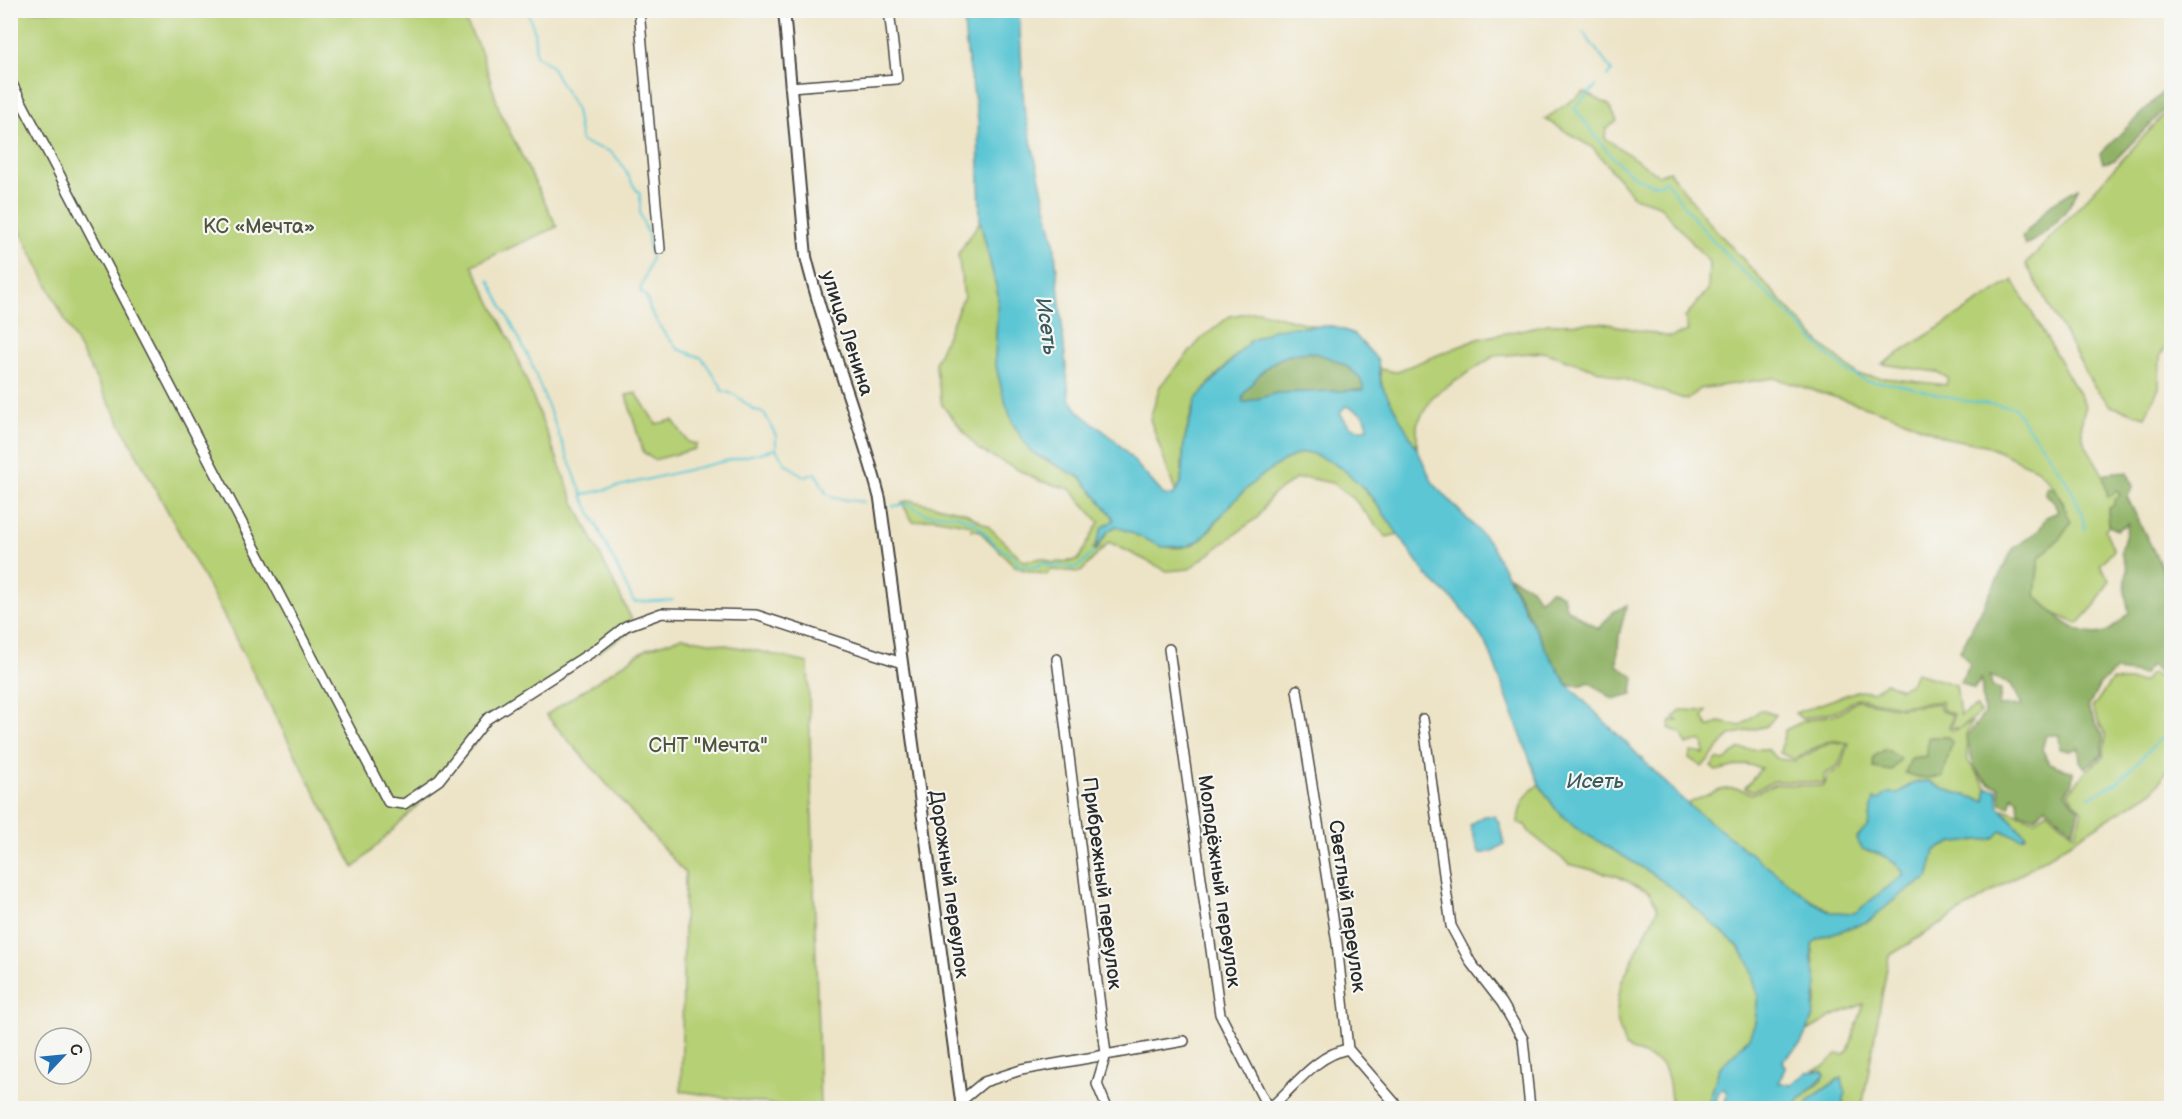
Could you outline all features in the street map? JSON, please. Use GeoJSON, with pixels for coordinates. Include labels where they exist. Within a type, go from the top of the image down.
{"type":"FeatureCollection","features":[{"type":"Feature","properties":{"kind":"main road","name":"улица Ленина"},"geometry":{"type":"LineString","coordinates":[[784,10],[806,257],[821,314],[863,436],[880,499],[902,663]]}},
{"type":"Feature","properties":{"kind":"main road","name":"Дорожный переулок"},"geometry":{"type":"LineString","coordinates":[[902,663],[962,1105]]}},
{"type":"Feature","properties":{"kind":"street"},"geometry":{"type":"LineString","coordinates":[[639,10],[660,249]]}},
{"type":"Feature","properties":{"kind":"street"},"geometry":{"type":"LineString","coordinates":[[790,87],[897,79],[889,10]]}},
{"type":"Feature","properties":{"kind":"street"},"geometry":{"type":"LineString","coordinates":[[10,80],[388,802],[404,804],[439,780],[487,719],[595,650],[626,626],[650,616],[662,613],[756,615],[902,663]]}},
{"type":"Feature","properties":{"kind":"street","name":"Молодёжный переулок"},"geometry":{"type":"LineString","coordinates":[[1169,649],[1220,1014],[1269,1108]]}},
{"type":"Feature","properties":{"kind":"street","name":"Прибрежный переулок"},"geometry":{"type":"LineString","coordinates":[[1057,659],[1106,1054],[1097,1084],[1107,1108]]}},
{"type":"Feature","properties":{"kind":"street","name":"Светлый переулок"},"geometry":{"type":"LineString","coordinates":[[1297,690],[1337,943],[1348,1049]]}},
{"type":"Feature","properties":{"kind":"street"},"geometry":{"type":"LineString","coordinates":[[1423,718],[1451,926],[1472,963],[1502,1003],[1523,1039],[1530,1108]]}},
{"type":"Feature","properties":{"kind":"street"},"geometry":{"type":"LineString","coordinates":[[962,1105],[984,1082],[1021,1070],[1184,1041]]}},
{"type":"Feature","properties":{"kind":"street"},"geometry":{"type":"LineString","coordinates":[[1269,1108],[1315,1066],[1334,1052],[1348,1049],[1400,1108]]}},
{"type":"Feature","properties":{"kind":"green space","name":"КС «Мечта»"},"geometry":{"type":"Polygon","coordinates":[[[11,11],[460,11],[481,51],[500,112],[557,227],[472,265],[512,344],[574,502],[636,628],[499,715],[441,782],[354,868],[213,595],[75,340],[11,212],[11,11]]]}},
{"type":"Feature","properties":{"kind":"green space"},"geometry":{"type":"Polygon","coordinates":[[[2171,84],[2171,103],[2115,160],[2103,163],[2100,154],[2171,84]]]}},
{"type":"Feature","properties":{"kind":"green space"},"geometry":{"type":"Polygon","coordinates":[[[1584,92],[1609,105],[1617,121],[1606,129],[1605,138],[1658,175],[1669,171],[1706,219],[1821,344],[1858,375],[1946,385],[1948,378],[1937,372],[1882,364],[2013,280],[2086,406],[2081,426],[2082,434],[2102,473],[2108,497],[2117,490],[2120,495],[2115,505],[2108,509],[2109,526],[2105,530],[2114,550],[2100,565],[2110,580],[2095,605],[2078,624],[2053,613],[2035,595],[2039,558],[2059,539],[2064,504],[2055,488],[2037,469],[1985,445],[1946,438],[1898,417],[1774,378],[1699,389],[1687,400],[1543,352],[1494,356],[1433,396],[1417,424],[1417,449],[1388,400],[1380,369],[1395,372],[1478,339],[1548,324],[1603,323],[1670,337],[1688,331],[1685,317],[1708,290],[1709,262],[1659,205],[1634,197],[1593,148],[1545,119],[1584,92]]]}},
{"type":"Feature","properties":{"kind":"green space"},"geometry":{"type":"Polygon","coordinates":[[[2171,107],[2171,336],[2160,357],[2159,388],[2145,417],[2111,406],[2093,385],[2026,264],[2171,107]]]}},
{"type":"Feature","properties":{"kind":"green space"},"geometry":{"type":"Polygon","coordinates":[[[2078,188],[2070,205],[2057,221],[2042,235],[2025,245],[2022,237],[2051,204],[2078,188]]]}},
{"type":"Feature","properties":{"kind":"green space"},"geometry":{"type":"Polygon","coordinates":[[[980,221],[998,294],[995,361],[1013,424],[1035,455],[1081,478],[1111,514],[1114,520],[1105,526],[1093,549],[1097,550],[1108,531],[1116,526],[1126,528],[1168,547],[1189,546],[1206,535],[1251,484],[1281,461],[1300,453],[1315,453],[1343,469],[1357,481],[1399,534],[1386,537],[1353,498],[1332,483],[1308,478],[1296,479],[1272,495],[1258,517],[1189,569],[1167,571],[1109,542],[1081,572],[1051,570],[1046,575],[1017,568],[978,530],[971,530],[972,525],[933,518],[913,522],[902,503],[909,500],[964,512],[988,526],[1024,561],[1042,558],[1052,563],[1078,560],[1099,522],[1070,489],[1040,481],[979,450],[942,405],[935,363],[964,296],[958,254],[980,221]]]}},
{"type":"Feature","properties":{"kind":"green space"},"geometry":{"type":"Polygon","coordinates":[[[1258,311],[1319,327],[1273,330],[1250,341],[1209,383],[1192,409],[1184,442],[1181,483],[1176,494],[1150,419],[1160,386],[1201,339],[1230,316],[1258,311]]]}},
{"type":"Feature","properties":{"kind":"green space"},"geometry":{"type":"Polygon","coordinates":[[[1309,352],[1325,356],[1351,369],[1362,382],[1363,390],[1277,393],[1243,403],[1245,392],[1268,366],[1290,355],[1309,352]]]}},
{"type":"Feature","properties":{"kind":"green space"},"geometry":{"type":"Polygon","coordinates":[[[636,393],[656,424],[673,420],[688,442],[697,444],[695,449],[654,460],[643,452],[626,395],[636,393]]]}},
{"type":"Feature","properties":{"kind":"green space"},"geometry":{"type":"Polygon","coordinates":[[[2115,472],[2128,473],[2133,487],[2127,497],[2168,580],[2172,609],[2171,700],[2166,677],[2151,665],[2143,674],[2115,671],[2100,684],[2088,708],[2103,736],[2102,755],[2085,768],[2080,761],[2079,748],[2069,751],[2060,749],[2059,735],[2046,735],[2042,749],[2049,763],[2073,772],[2072,784],[2065,793],[2079,810],[2073,831],[2046,807],[2035,817],[2019,813],[2018,800],[2012,796],[2009,807],[2001,803],[1999,787],[1991,784],[1979,774],[1972,760],[1967,736],[1984,714],[1981,679],[1974,689],[1960,682],[1970,664],[1960,651],[2013,549],[2039,530],[2046,517],[2058,512],[2053,500],[2045,494],[2047,486],[2055,488],[2071,522],[2059,539],[2039,558],[2035,595],[2065,623],[2093,634],[2106,632],[2129,613],[2125,592],[2127,569],[2121,552],[2128,524],[2117,530],[2109,526],[2108,509],[2114,505],[2114,500],[2120,495],[2117,491],[2108,497],[2103,475],[2115,472]],[[1990,676],[1992,686],[2001,690],[1999,706],[2022,705],[2011,684],[1990,676]]]}},
{"type":"Feature","properties":{"kind":"green space"},"geometry":{"type":"Polygon","coordinates":[[[1509,576],[1531,588],[1539,600],[1550,590],[1563,595],[1566,608],[1599,629],[1613,612],[1627,605],[1619,635],[1617,665],[1634,677],[1632,694],[1613,699],[1589,682],[1580,686],[1567,684],[1547,652],[1509,576]]]}},
{"type":"Feature","properties":{"kind":"green space","name":"СНТ \"Мечта\""},"geometry":{"type":"Polygon","coordinates":[[[682,637],[808,663],[820,1108],[797,1108],[681,1091],[685,873],[546,715],[646,649],[682,637]]]}},
{"type":"Feature","properties":{"kind":"green space"},"geometry":{"type":"Polygon","coordinates":[[[1916,673],[1956,685],[1960,715],[1977,706],[1980,713],[1960,728],[1951,728],[1954,714],[1943,710],[1941,701],[1900,706],[1857,698],[1840,710],[1802,719],[1795,713],[1857,691],[1873,692],[1886,682],[1900,689],[1912,682],[1916,673]]]}},
{"type":"Feature","properties":{"kind":"green space"},"geometry":{"type":"Polygon","coordinates":[[[2152,673],[2161,679],[2167,699],[2168,721],[2171,724],[2170,760],[2165,774],[2153,791],[1889,956],[1862,1108],[1841,1108],[1843,1105],[1838,1079],[1809,1100],[1805,1108],[1794,1108],[1799,1100],[1822,1080],[1822,1071],[1815,1070],[1824,1066],[1837,1054],[1844,1055],[1848,1051],[1864,1004],[1833,1016],[1808,1031],[1817,998],[1812,944],[1819,938],[1869,921],[1900,895],[1928,878],[1935,850],[1954,842],[1993,839],[2001,831],[2021,838],[2026,836],[2000,808],[2035,820],[2047,811],[2075,835],[2082,811],[2068,793],[2087,770],[2103,757],[2106,736],[2092,708],[2112,680],[2142,682],[2152,673]]]}},
{"type":"Feature","properties":{"kind":"green space"},"geometry":{"type":"Polygon","coordinates":[[[1857,700],[1900,708],[1939,703],[1941,711],[1952,715],[1949,728],[1953,731],[1972,722],[1966,735],[1968,761],[1987,788],[1985,801],[1943,789],[1929,781],[1914,782],[1898,793],[1888,793],[1873,813],[1863,850],[1875,852],[1886,858],[1905,874],[1855,913],[1831,912],[1797,891],[1687,804],[1719,790],[1735,789],[1752,794],[1776,784],[1824,786],[1828,776],[1840,768],[1849,743],[1830,740],[1794,759],[1780,753],[1785,730],[1804,721],[1841,713],[1857,700]]]}},
{"type":"Feature","properties":{"kind":"green space"},"geometry":{"type":"Polygon","coordinates":[[[1681,710],[1707,711],[1703,718],[1709,727],[1719,722],[1741,726],[1760,710],[1776,715],[1767,726],[1730,735],[1702,767],[1689,758],[1691,752],[1704,754],[1704,744],[1700,740],[1687,745],[1681,733],[1669,728],[1671,721],[1678,721],[1674,718],[1681,710]]]}},
{"type":"Feature","properties":{"kind":"green space"},"geometry":{"type":"Polygon","coordinates":[[[1928,737],[1948,737],[1952,742],[1943,777],[1920,778],[1905,773],[1911,758],[1927,756],[1928,737]]]}},
{"type":"Feature","properties":{"kind":"green space"},"geometry":{"type":"Polygon","coordinates":[[[1830,742],[1847,743],[1838,766],[1824,775],[1824,783],[1775,781],[1753,791],[1745,788],[1761,768],[1745,764],[1716,771],[1711,767],[1717,759],[1724,761],[1739,749],[1767,749],[1778,759],[1795,761],[1830,742]]]}},
{"type":"Feature","properties":{"kind":"green space"},"geometry":{"type":"Polygon","coordinates":[[[1886,749],[1901,759],[1891,771],[1874,768],[1873,757],[1886,749]]]}},
{"type":"Feature","properties":{"kind":"green space"},"geometry":{"type":"Polygon","coordinates":[[[1539,784],[1555,808],[1677,891],[1739,947],[1750,965],[1758,996],[1755,1023],[1749,1038],[1719,1069],[1707,1108],[1672,1108],[1668,1080],[1663,1066],[1625,1047],[1616,1016],[1621,983],[1658,908],[1649,892],[1617,876],[1569,864],[1530,833],[1525,825],[1518,823],[1524,800],[1539,784]]]}},
{"type":"Feature","properties":{"kind":"water","name":"Исеть"},"geometry":{"type":"Polygon","coordinates":[[[963,11],[1019,11],[1024,109],[1054,241],[1069,398],[1079,412],[1115,440],[1164,495],[1173,496],[1181,483],[1184,442],[1196,399],[1250,341],[1273,330],[1289,327],[1333,326],[1354,334],[1378,360],[1381,384],[1433,483],[1490,543],[1547,652],[1567,684],[1687,804],[1813,902],[1831,912],[1855,913],[1904,874],[1886,858],[1875,852],[1863,850],[1856,839],[1868,826],[1874,799],[1879,800],[1888,793],[1898,793],[1914,783],[1929,781],[1943,789],[1985,801],[1987,788],[1997,790],[1999,807],[2026,836],[2021,838],[2001,831],[1993,839],[1954,842],[1935,850],[1928,878],[1900,895],[1869,921],[1819,938],[1812,944],[1812,960],[1817,984],[1813,1016],[1801,1044],[1783,1060],[1785,1068],[1779,1083],[1792,1085],[1807,1072],[1822,1071],[1825,1075],[1799,1100],[1794,1108],[1724,1108],[1727,1093],[1723,1088],[1718,1093],[1715,1108],[1707,1108],[1719,1069],[1749,1038],[1755,1023],[1758,996],[1750,965],[1739,947],[1677,892],[1651,873],[1574,827],[1555,808],[1539,784],[1488,647],[1461,607],[1427,576],[1370,494],[1345,471],[1310,453],[1301,453],[1283,461],[1256,480],[1232,503],[1200,540],[1188,546],[1162,547],[1116,526],[1108,531],[1094,552],[1102,528],[1114,520],[1111,514],[1081,478],[1030,451],[1013,424],[1002,392],[995,361],[998,294],[980,221],[978,120],[963,11]],[[1309,352],[1290,355],[1268,366],[1245,392],[1243,403],[1277,393],[1363,390],[1362,382],[1343,364],[1309,352]],[[1345,406],[1340,413],[1348,424],[1358,429],[1368,428],[1364,416],[1345,406]]]}},
{"type":"Feature","properties":{"kind":"water"},"geometry":{"type":"Polygon","coordinates":[[[1484,816],[1494,816],[1499,822],[1504,844],[1493,851],[1480,854],[1470,825],[1484,816]]]}},
{"type":"Feature","properties":{"kind":"water"},"geometry":{"type":"Polygon","coordinates":[[[1841,1078],[1846,1093],[1841,1108],[1805,1108],[1809,1100],[1841,1078]]]}},
{"type":"Feature","properties":{"kind":"waterway"},"geometry":{"type":"LineString","coordinates":[[527,10],[534,30],[536,55],[551,66],[576,110],[581,141],[604,149],[617,157],[640,194],[640,214],[648,235],[651,259],[640,291],[647,298],[650,310],[662,330],[678,349],[702,358],[721,386],[721,390],[735,395],[753,409],[765,414],[776,436],[776,449],[786,464],[805,477],[816,473],[826,493],[834,498],[864,502]]}},
{"type":"Feature","properties":{"kind":"waterway"},"geometry":{"type":"LineString","coordinates":[[1583,32],[1612,71],[1607,76]]}},
{"type":"Feature","properties":{"kind":"waterway"},"geometry":{"type":"LineString","coordinates":[[1596,86],[1574,108],[1612,156],[1623,168],[1648,183],[1661,184],[1665,180],[1699,225],[1739,268],[1777,302],[1827,354],[1850,373],[1866,381],[1895,384],[1965,401],[2014,407],[2067,482],[2075,498],[2085,530]]}},
{"type":"Feature","properties":{"kind":"waterway"},"geometry":{"type":"LineString","coordinates":[[489,280],[530,360],[582,494]]}},
{"type":"Feature","properties":{"kind":"waterway"},"geometry":{"type":"LineString","coordinates":[[673,600],[634,602],[582,495],[776,449]]}},
{"type":"Feature","properties":{"kind":"waterway"},"geometry":{"type":"LineString","coordinates":[[893,506],[909,504],[926,514],[956,515],[974,522],[997,546],[1015,558],[1018,565],[1035,567],[1045,562],[1049,566],[1078,567],[1094,552]]}},
{"type":"Feature","properties":{"kind":"waterway"},"geometry":{"type":"LineString","coordinates":[[2089,797],[2118,782],[2165,734],[2172,731]]}}]}
